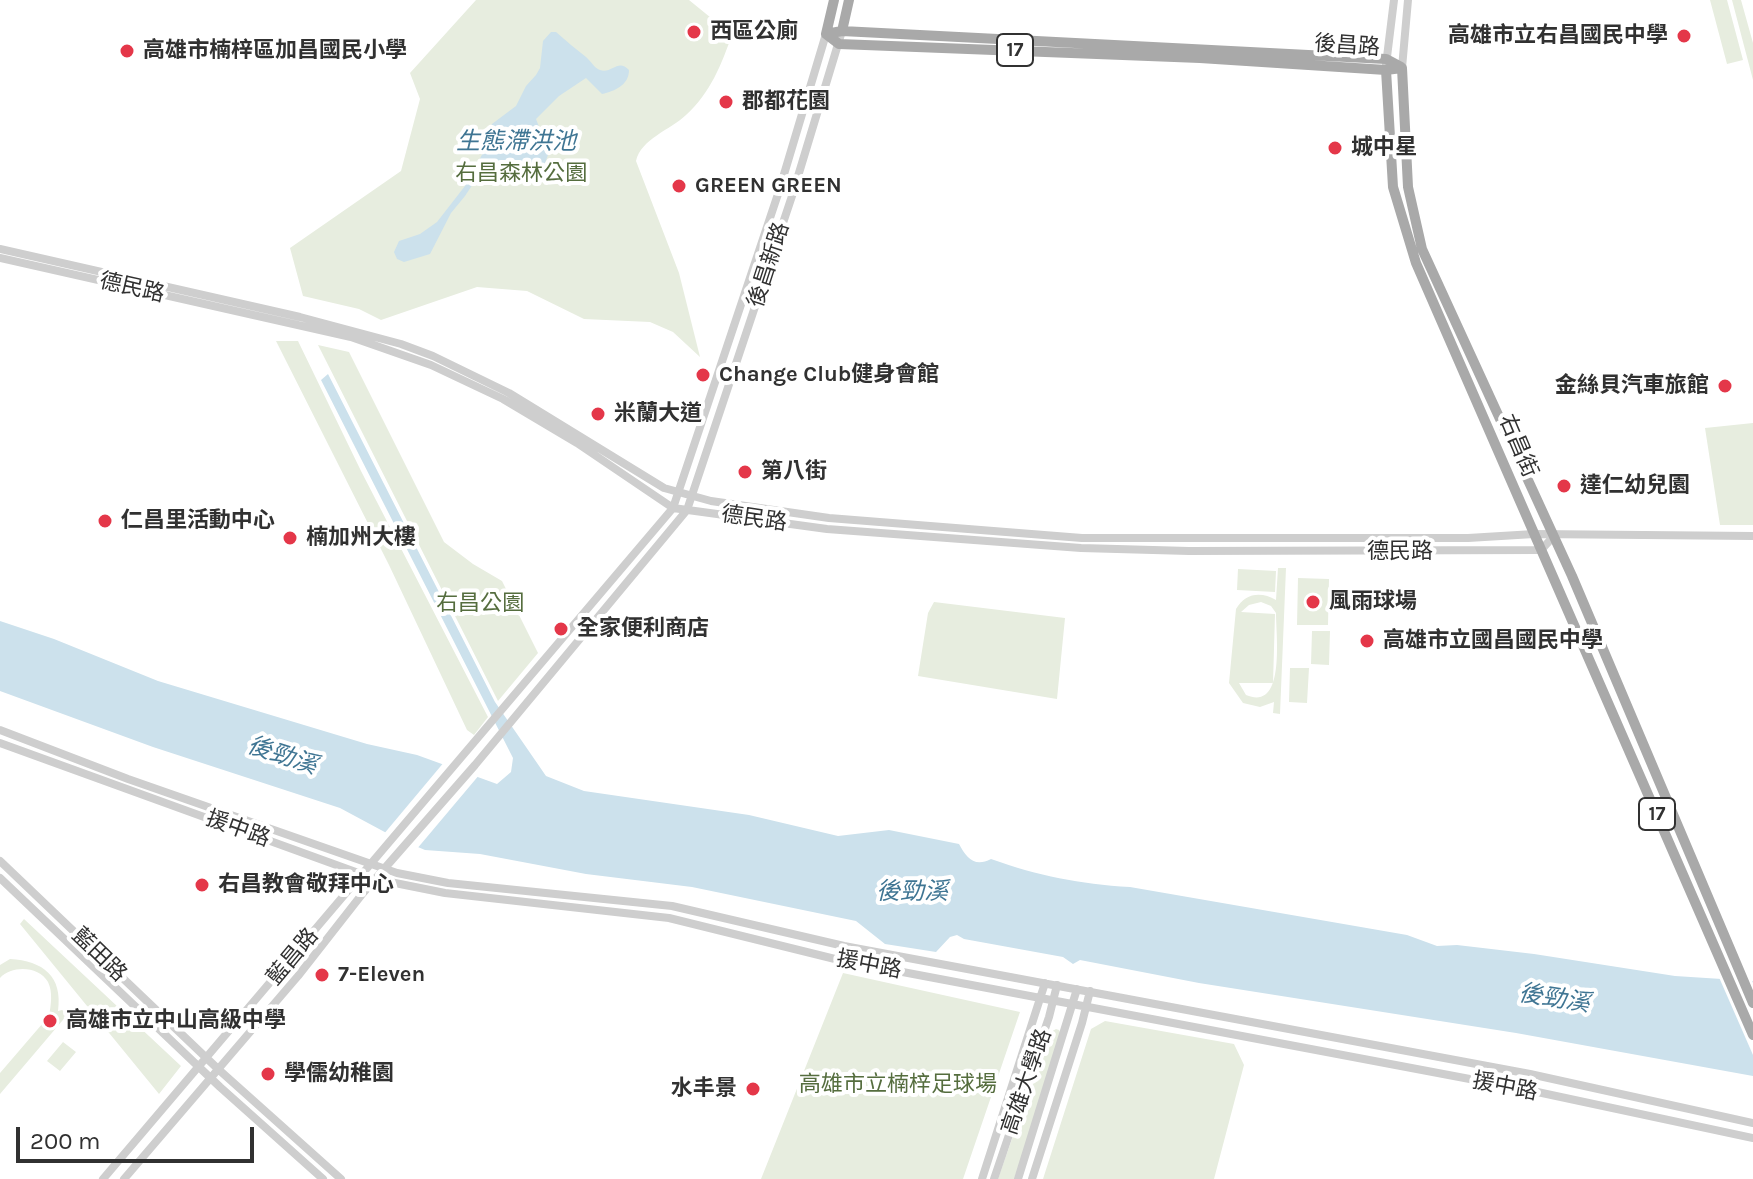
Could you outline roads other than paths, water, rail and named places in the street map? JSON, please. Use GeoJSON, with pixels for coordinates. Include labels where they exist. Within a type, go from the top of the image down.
{"type":"FeatureCollection","features":[{"type":"Feature","properties":{"kind":"main road"},"geometry":{"type":"LineString","coordinates":[[834,0],[826,34],[839,44]]}},
{"type":"Feature","properties":{"kind":"main road"},"geometry":{"type":"LineString","coordinates":[[842,31],[849,0]]}},
{"type":"Feature","properties":{"kind":"main road","name":"後昌路"},"geometry":{"type":"LineString","coordinates":[[826,34],[842,31],[1386,64],[1402,68]]}},
{"type":"Feature","properties":{"kind":"main road","name":"後昌路"},"geometry":{"type":"LineString","coordinates":[[839,44],[1386,64]]}},
{"type":"Feature","properties":{"kind":"main road","name":"右昌街"},"geometry":{"type":"LineString","coordinates":[[1386,64],[1393,187],[1407,239],[1753,1035]]}},
{"type":"Feature","properties":{"kind":"main road","name":"右昌街"},"geometry":{"type":"LineString","coordinates":[[1402,68],[1408,187],[1422,249],[1554,536],[1753,1003]]}},
{"type":"Feature","properties":{"kind":"street","name":"右昌街"},"geometry":{"type":"LineString","coordinates":[[1386,64],[1394,0]]}},
{"type":"Feature","properties":{"kind":"street","name":"右昌街"},"geometry":{"type":"LineString","coordinates":[[1402,68],[1408,0]]}},
{"type":"Feature","properties":{"kind":"street","name":"後昌新路"},"geometry":{"type":"LineString","coordinates":[[691,497],[792,196],[842,31]]}},
{"type":"Feature","properties":{"kind":"street","name":"後昌新路"},"geometry":{"type":"LineString","coordinates":[[680,491],[779,191],[826,34]]}},
{"type":"Feature","properties":{"kind":"street","name":"德民路"},"geometry":{"type":"LineString","coordinates":[[0,249],[272,310],[401,344],[478,377],[590,441],[664,488],[691,497],[829,518],[1082,538],[1468,538],[1534,534],[1753,536]]}},
{"type":"Feature","properties":{"kind":"street","name":"德民路"},"geometry":{"type":"LineString","coordinates":[[0,258],[351,337],[400,353],[503,399],[577,443],[673,508],[827,529],[1081,548],[1189,551],[1541,550]]}},
{"type":"Feature","properties":{"kind":"street"},"geometry":{"type":"LineString","coordinates":[[680,491],[673,508],[558,644],[565,657],[687,510],[691,497]]}},
{"type":"Feature","properties":{"kind":"street"},"geometry":{"type":"LineString","coordinates":[[1541,550],[1554,536]]}},
{"type":"Feature","properties":{"kind":"street","name":"藍昌路"},"geometry":{"type":"LineString","coordinates":[[103,1179],[558,644]]}},
{"type":"Feature","properties":{"kind":"street","name":"藍昌路"},"geometry":{"type":"LineString","coordinates":[[124,1179],[565,657]]}},
{"type":"Feature","properties":{"kind":"street","name":"援中路"},"geometry":{"type":"LineString","coordinates":[[0,730],[384,870],[448,883],[672,906],[844,946],[1530,1074],[1753,1123]]}},
{"type":"Feature","properties":{"kind":"street","name":"援中路"},"geometry":{"type":"LineString","coordinates":[[0,743],[375,879],[445,893],[669,918],[839,960],[1528,1090],[1753,1138]]}},
{"type":"Feature","properties":{"kind":"street","name":"藍田路"},"geometry":{"type":"LineString","coordinates":[[0,861],[218,1069],[341,1179]]}},
{"type":"Feature","properties":{"kind":"street","name":"藍田路"},"geometry":{"type":"LineString","coordinates":[[0,878],[198,1066],[323,1179]]}},
{"type":"Feature","properties":{"kind":"street","name":"高雄大學路"},"geometry":{"type":"LineString","coordinates":[[982,1179],[1045,983]]}},
{"type":"Feature","properties":{"kind":"street","name":"高雄大學路"},"geometry":{"type":"LineString","coordinates":[[994,1179],[1057,985]]}},
{"type":"Feature","properties":{"kind":"street","name":"高雄大學路"},"geometry":{"type":"LineString","coordinates":[[1018,1179],[1077,989]]}},
{"type":"Feature","properties":{"kind":"street","name":"高雄大學路"},"geometry":{"type":"LineString","coordinates":[[1032,1179],[1090,991]]}},
{"type":"Feature","properties":{"kind":"water","name":"生態滯洪池"},"geometry":{"type":"Polygon","coordinates":[[[551,32],[556,32],[598,69],[604,71],[625,67],[629,70],[627,80],[616,89],[602,94],[586,78],[559,96],[536,119],[549,152],[543,169],[533,177],[488,161],[451,213],[430,254],[404,262],[397,259],[394,252],[399,241],[420,234],[437,222],[465,186],[484,151],[485,139],[492,124],[516,106],[540,68],[543,41],[551,32]]]}},
{"type":"Feature","properties":{"kind":"water","name":"後勁溪"},"geometry":{"type":"Polygon","coordinates":[[[328,374],[495,702],[546,776],[584,791],[749,815],[838,836],[889,830],[959,844],[975,862],[991,859],[1059,878],[1130,887],[1407,935],[1437,946],[1457,945],[1534,954],[1675,976],[1753,981],[1753,1076],[1516,1033],[1199,983],[1080,960],[1073,964],[1063,957],[964,939],[957,935],[950,937],[936,952],[885,944],[856,921],[692,887],[586,874],[480,854],[425,850],[340,808],[153,747],[0,691],[0,621],[158,681],[367,744],[417,755],[497,784],[511,772],[513,758],[321,380],[328,374]]]}},
{"type":"Feature","properties":{"kind":"place","name":"西區公廁"},"geometry":{"type":"Point","coordinates":[694,32]}},
{"type":"Feature","properties":{"kind":"place","name":"高雄市立右昌國民中學"},"geometry":{"type":"Point","coordinates":[1684,36]}},
{"type":"Feature","properties":{"kind":"place","name":"高雄市楠梓區加昌國民小學"},"geometry":{"type":"Point","coordinates":[127,51]}},
{"type":"Feature","properties":{"kind":"place","name":"郡都花園"},"geometry":{"type":"Point","coordinates":[726,102]}},
{"type":"Feature","properties":{"kind":"place","name":"城中星"},"geometry":{"type":"Point","coordinates":[1335,148]}},
{"type":"Feature","properties":{"kind":"place","name":"GREEN GREEN"},"geometry":{"type":"Point","coordinates":[679,186]}},
{"type":"Feature","properties":{"kind":"place","name":"Change Club健身會館"},"geometry":{"type":"Point","coordinates":[703,375]}},
{"type":"Feature","properties":{"kind":"place","name":"金絲貝汽車旅館"},"geometry":{"type":"Point","coordinates":[1725,386]}},
{"type":"Feature","properties":{"kind":"place","name":"米蘭大道"},"geometry":{"type":"Point","coordinates":[598,414]}},
{"type":"Feature","properties":{"kind":"place","name":"第八街"},"geometry":{"type":"Point","coordinates":[745,472]}},
{"type":"Feature","properties":{"kind":"place","name":"達仁幼兒園"},"geometry":{"type":"Point","coordinates":[1564,486]}},
{"type":"Feature","properties":{"kind":"place","name":"仁昌里活動中心"},"geometry":{"type":"Point","coordinates":[105,521]}},
{"type":"Feature","properties":{"kind":"place","name":"楠加州大樓"},"geometry":{"type":"Point","coordinates":[290,538]}},
{"type":"Feature","properties":{"kind":"place","name":"風雨球場"},"geometry":{"type":"Point","coordinates":[1313,602]}},
{"type":"Feature","properties":{"kind":"place","name":"全家便利商店"},"geometry":{"type":"Point","coordinates":[561,629]}},
{"type":"Feature","properties":{"kind":"place","name":"高雄市立國昌國民中學"},"geometry":{"type":"Point","coordinates":[1367,641]}},
{"type":"Feature","properties":{"kind":"place","name":"右昌教會敬拜中心"},"geometry":{"type":"Point","coordinates":[202,885]}},
{"type":"Feature","properties":{"kind":"place","name":"7-Eleven"},"geometry":{"type":"Point","coordinates":[322,975]}},
{"type":"Feature","properties":{"kind":"place","name":"高雄市立中山高級中學"},"geometry":{"type":"Point","coordinates":[50,1021]}},
{"type":"Feature","properties":{"kind":"place","name":"學儒幼稚園"},"geometry":{"type":"Point","coordinates":[268,1074]}},
{"type":"Feature","properties":{"kind":"place","name":"水丰景"},"geometry":{"type":"Point","coordinates":[753,1089]}},
{"type":"Feature","properties":{"kind":"park label","name":"右昌森林公園"},"geometry":{"type":"Point","coordinates":[521,174]}},
{"type":"Feature","properties":{"kind":"park label","name":"右昌公園"},"geometry":{"type":"Point","coordinates":[480,604]}},
{"type":"Feature","properties":{"kind":"park label","name":"高雄市立楠梓足球場"},"geometry":{"type":"Point","coordinates":[898,1085]}}]}
